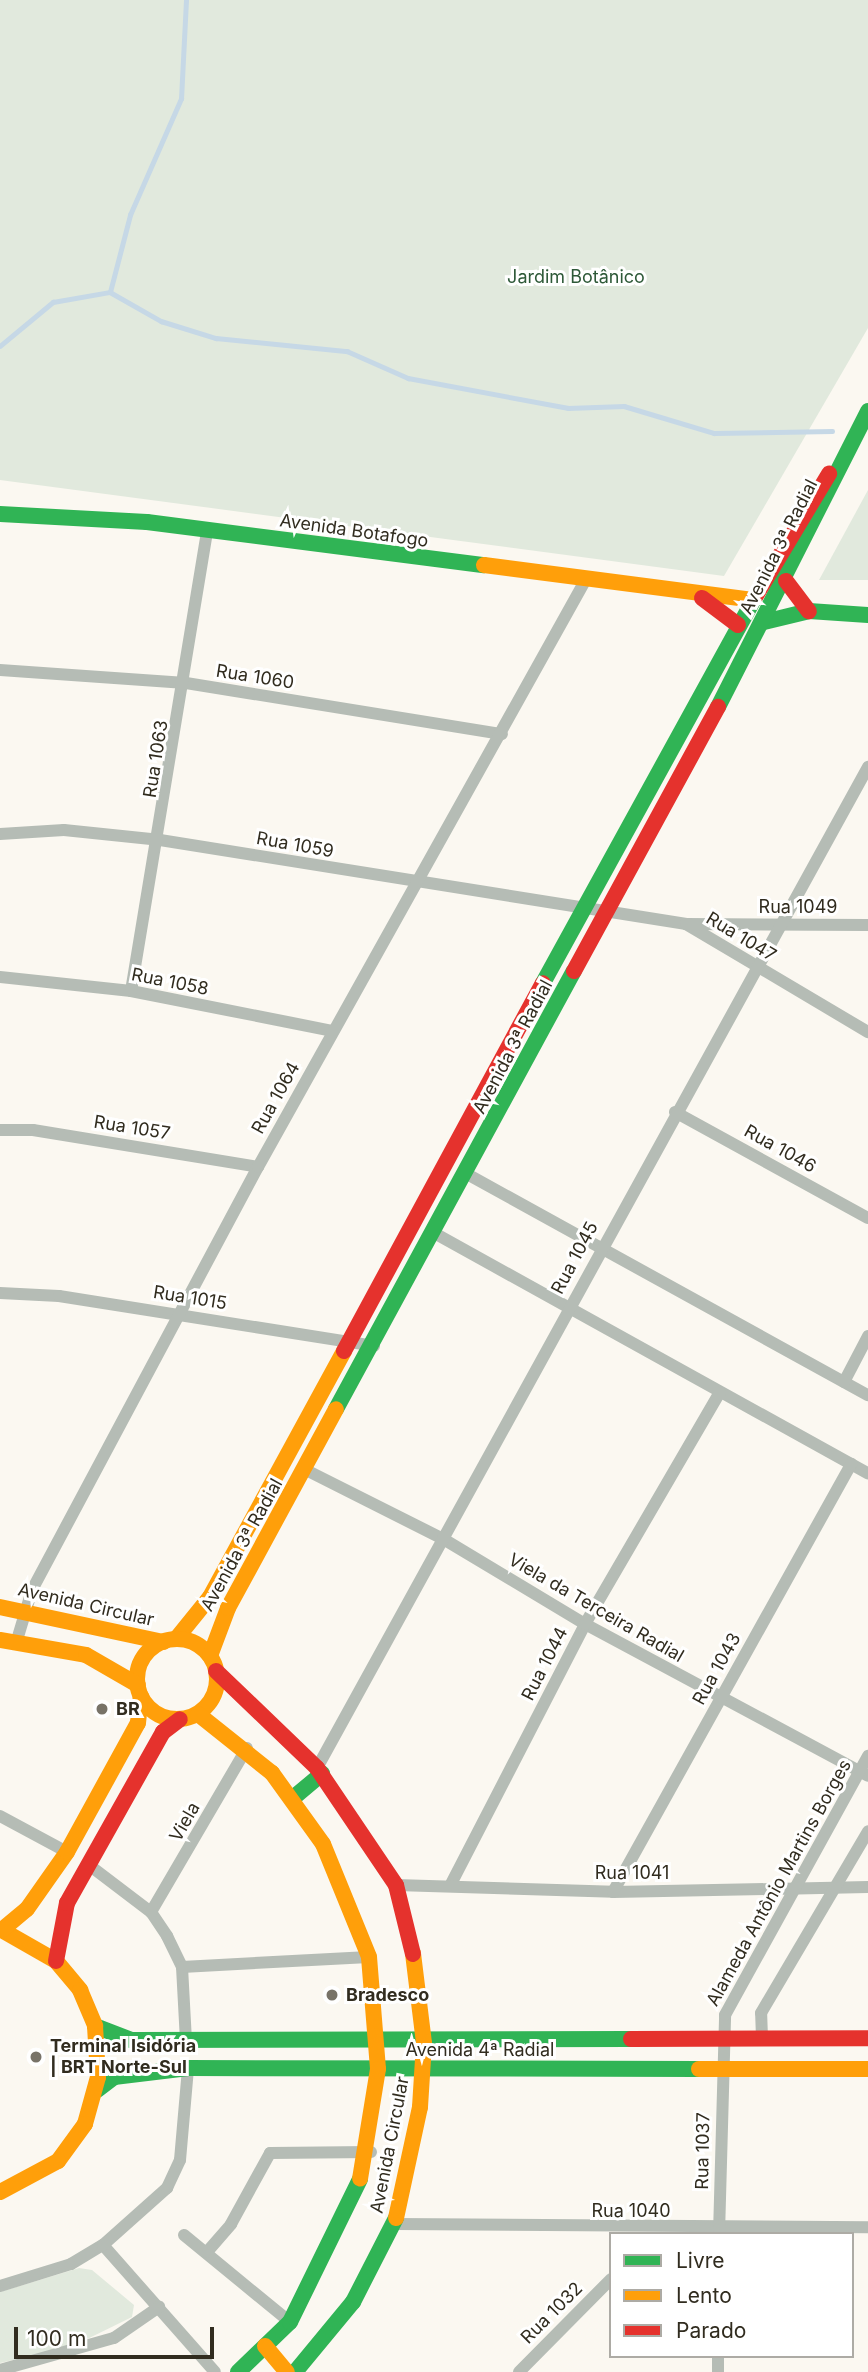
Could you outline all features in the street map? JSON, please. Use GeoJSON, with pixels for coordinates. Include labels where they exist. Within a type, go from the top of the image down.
{"type":"FeatureCollection","features":[{"type":"Feature","properties":{"kind":"main road","name":"Avenida 3ª Radial"},"geometry":{"type":"LineString","coordinates":[[213,1663],[228,1608],[436,1234],[786,581],[845,453],[868,411]]}},
{"type":"Feature","properties":{"kind":"main road","name":"Avenida 3ª Radial"},"geometry":{"type":"LineString","coordinates":[[169,1641],[210,1597],[524,1025],[582,910],[738,625],[811,497],[845,453]]}},
{"type":"Feature","properties":{"kind":"main road","name":"Avenida Botafogo"},"geometry":{"type":"LineString","coordinates":[[0,514],[207,530],[702,598],[753,600]]}},
{"type":"Feature","properties":{"kind":"main road"},"geometry":{"type":"LineString","coordinates":[[786,581],[809,611]]}},
{"type":"Feature","properties":{"kind":"main road","name":"Avenida Botafogo"},"geometry":{"type":"LineString","coordinates":[[702,598],[738,625]]}},
{"type":"Feature","properties":{"kind":"main road"},"geometry":{"type":"LineString","coordinates":[[764,622],[809,611],[868,615]]}},
{"type":"Feature","properties":{"kind":"main road"},"geometry":{"type":"LineString","coordinates":[[467,1174],[460,1159],[511,1065],[524,1025]]}},
{"type":"Feature","properties":{"kind":"main road"},"geometry":{"type":"LineString","coordinates":[[394,1258],[419,1233],[436,1234]]}},
{"type":"Feature","properties":{"kind":"main road","name":"Avenida Circular"},"geometry":{"type":"LineString","coordinates":[[0,1607],[23,1608],[169,1641]]}},
{"type":"Feature","properties":{"kind":"main road"},"geometry":{"type":"LineString","coordinates":[[0,1640],[17,1640],[102,1660],[139,1690],[157,1713],[180,1719]]}},
{"type":"Feature","properties":{"kind":"main road"},"geometry":{"type":"LineString","coordinates":[[0,2192],[58,2161],[85,2124],[97,2090],[96,2026],[80,1990],[56,1961],[1,1929],[27,1909],[67,1852],[138,1723],[142,1660],[169,1641],[213,1663],[213,1697],[198,1714],[180,1719],[163,1732],[67,1902],[56,1961]]}},
{"type":"Feature","properties":{"kind":"main road","name":"Avenida Circular"},"geometry":{"type":"LineString","coordinates":[[213,1663],[320,1771],[396,1885],[412,1943],[424,2043],[425,2071],[395,2224],[353,2302],[295,2372]]}},
{"type":"Feature","properties":{"kind":"main road","name":"Avenida Circular"},"geometry":{"type":"LineString","coordinates":[[198,1714],[247,1748],[293,1798],[347,1892],[369,1956],[379,2042],[371,2152],[290,2322],[245,2369]]}},
{"type":"Feature","properties":{"kind":"main road"},"geometry":{"type":"LineString","coordinates":[[293,1798],[320,1771]]}},
{"type":"Feature","properties":{"kind":"main road","name":"Avenida 4ª Radial"},"geometry":{"type":"LineString","coordinates":[[96,2026],[131,2040],[186,2041],[424,2043],[868,2038]]}},
{"type":"Feature","properties":{"kind":"main road","name":"Avenida 4ª Radial"},"geometry":{"type":"LineString","coordinates":[[97,2090],[114,2077],[188,2068],[425,2071],[868,2069]]}},
{"type":"Feature","properties":{"kind":"main road"},"geometry":{"type":"LineString","coordinates":[[265,2346],[287,2372]]}},
{"type":"Feature","properties":{"kind":"street","name":"Rua 1063"},"geometry":{"type":"LineString","coordinates":[[131,991],[186,683],[207,530]]}},
{"type":"Feature","properties":{"kind":"street","name":"Rua 1064"},"geometry":{"type":"LineString","coordinates":[[17,1640],[23,1608],[258,1167],[585,581]]}},
{"type":"Feature","properties":{"kind":"street","name":"Rua 1060"},"geometry":{"type":"LineString","coordinates":[[0,670],[186,683],[502,734]]}},
{"type":"Feature","properties":{"kind":"street","name":"Rua 1045"},"geometry":{"type":"LineString","coordinates":[[320,1771],[600,1247],[867,770]]}},
{"type":"Feature","properties":{"kind":"street","name":"Rua 1059"},"geometry":{"type":"LineString","coordinates":[[0,834],[64,830],[160,840],[582,910]]}},
{"type":"Feature","properties":{"kind":"street","name":"Rua 1047"},"geometry":{"type":"LineString","coordinates":[[582,910],[686,924],[756,968],[868,1032]]}},
{"type":"Feature","properties":{"kind":"street","name":"Rua 1049"},"geometry":{"type":"LineString","coordinates":[[686,924],[868,925]]}},
{"type":"Feature","properties":{"kind":"street","name":"Rua 1058"},"geometry":{"type":"LineString","coordinates":[[0,977],[131,991],[333,1031]]}},
{"type":"Feature","properties":{"kind":"street","name":"Rua 1046"},"geometry":{"type":"LineString","coordinates":[[675,1112],[868,1218]]}},
{"type":"Feature","properties":{"kind":"street","name":"Rua 1057"},"geometry":{"type":"LineString","coordinates":[[0,1130],[33,1130],[258,1167]]}},
{"type":"Feature","properties":{"kind":"street"},"geometry":{"type":"LineString","coordinates":[[467,1174],[868,1395]]}},
{"type":"Feature","properties":{"kind":"street"},"geometry":{"type":"LineString","coordinates":[[436,1234],[868,1474]]}},
{"type":"Feature","properties":{"kind":"street","name":"Rua 1015"},"geometry":{"type":"LineString","coordinates":[[0,1293],[180,1314],[374,1346]]}},
{"type":"Feature","properties":{"kind":"street"},"geometry":{"type":"LineString","coordinates":[[844,1382],[868,1336]]}},
{"type":"Feature","properties":{"kind":"street","name":"Rua 1044"},"geometry":{"type":"LineString","coordinates":[[451,1884],[585,1624],[720,1392]]}},
{"type":"Feature","properties":{"kind":"street","name":"Rua 1043"},"geometry":{"type":"LineString","coordinates":[[613,1892],[851,1464]]}},
{"type":"Feature","properties":{"kind":"street","name":"Viela da Terceira Radial"},"geometry":{"type":"LineString","coordinates":[[306,1470],[445,1540],[585,1624],[864,1774]]}},
{"type":"Feature","properties":{"kind":"street","name":"Viela"},"geometry":{"type":"LineString","coordinates":[[152,1912],[247,1748]]}},
{"type":"Feature","properties":{"kind":"street","name":"Alameda Antônio Martins Borges"},"geometry":{"type":"LineString","coordinates":[[722,2068],[720,2038],[725,2015],[864,1774],[868,1756]]}},
{"type":"Feature","properties":{"kind":"street"},"geometry":{"type":"LineString","coordinates":[[0,1815],[67,1852]]}},
{"type":"Feature","properties":{"kind":"street"},"geometry":{"type":"LineString","coordinates":[[762,2038],[761,2013],[868,1831]]}},
{"type":"Feature","properties":{"kind":"street"},"geometry":{"type":"LineString","coordinates":[[89,1865],[152,1912],[182,1967],[186,2041]]}},
{"type":"Feature","properties":{"kind":"street","name":"Rua 1041"},"geometry":{"type":"LineString","coordinates":[[396,1885],[451,1884],[613,1892],[868,1887]]}},
{"type":"Feature","properties":{"kind":"street"},"geometry":{"type":"LineString","coordinates":[[182,1967],[369,1956]]}},
{"type":"Feature","properties":{"kind":"street"},"geometry":{"type":"LineString","coordinates":[[0,2286],[71,2264],[103,2245],[167,2188],[180,2160],[188,2068]]}},
{"type":"Feature","properties":{"kind":"street","name":"Rua 1037"},"geometry":{"type":"LineString","coordinates":[[719,2230],[722,2068]]}},
{"type":"Feature","properties":{"kind":"street"},"geometry":{"type":"LineString","coordinates":[[207,2252],[231,2224],[270,2153],[371,2152]]}},
{"type":"Feature","properties":{"kind":"street","name":"Rua 1040"},"geometry":{"type":"LineString","coordinates":[[395,2224],[657,2232],[868,2227]]}},
{"type":"Feature","properties":{"kind":"street"},"geometry":{"type":"LineString","coordinates":[[184,2235],[290,2322]]}},
{"type":"Feature","properties":{"kind":"street"},"geometry":{"type":"LineString","coordinates":[[103,2245],[215,2372]]}},
{"type":"Feature","properties":{"kind":"street","name":"Rua 1032"},"geometry":{"type":"LineString","coordinates":[[519,2372],[609,2281]]}},
{"type":"Feature","properties":{"kind":"street"},"geometry":{"type":"LineString","coordinates":[[0,2370],[114,2338],[159,2307]]}},
{"type":"Feature","properties":{"kind":"green space","name":"Jardim Botânico"},"geometry":{"type":"Polygon","coordinates":[[[0,0],[868,0],[868,328],[724,576],[0,480],[0,0]]]}},
{"type":"Feature","properties":{"kind":"green space"},"geometry":{"type":"Polygon","coordinates":[[[868,490],[868,580],[819,580],[868,490]]]}},
{"type":"Feature","properties":{"kind":"green space"},"geometry":{"type":"Polygon","coordinates":[[[79,2268],[92,2270],[134,2305],[132,2317],[71,2347],[0,2363],[0,2292],[79,2268]]]}},
{"type":"Feature","properties":{"kind":"waterway"},"geometry":{"type":"LineString","coordinates":[[110,292],[130,215],[181,99],[186,0]]}},
{"type":"Feature","properties":{"kind":"waterway"},"geometry":{"type":"LineString","coordinates":[[0,346],[53,302],[110,292],[161,321],[216,338],[347,351],[408,378],[568,408],[624,406],[714,433],[832,431]]}},
{"type":"Feature","properties":{"kind":"traffic: fast"},"geometry":{"type":"LineString","coordinates":[[718,707],[868,411]]}},
{"type":"Feature","properties":{"kind":"traffic: fast"},"geometry":{"type":"LineString","coordinates":[[0,514],[147,522],[484,565]]}},
{"type":"Feature","properties":{"kind":"traffic: fast"},"geometry":{"type":"LineString","coordinates":[[543,983],[755,597]]}},
{"type":"Feature","properties":{"kind":"traffic: fast"},"geometry":{"type":"LineString","coordinates":[[764,622],[809,611],[868,615]]}},
{"type":"Feature","properties":{"kind":"traffic: fast"},"geometry":{"type":"LineString","coordinates":[[336,1409],[574,971]]}},
{"type":"Feature","properties":{"kind":"traffic: fast"},"geometry":{"type":"LineString","coordinates":[[293,1798],[322,1774]]}},
{"type":"Feature","properties":{"kind":"traffic: fast"},"geometry":{"type":"LineString","coordinates":[[95,2026],[131,2040],[631,2039]]}},
{"type":"Feature","properties":{"kind":"traffic: fast"},"geometry":{"type":"LineString","coordinates":[[97,2090],[114,2077],[188,2068],[699,2069]]}},
{"type":"Feature","properties":{"kind":"traffic: fast"},"geometry":{"type":"LineString","coordinates":[[238,2372],[290,2322],[360,2179]]}},
{"type":"Feature","properties":{"kind":"traffic: fast"},"geometry":{"type":"LineString","coordinates":[[295,2372],[353,2302],[396,2218]]}},
{"type":"Feature","properties":{"kind":"traffic: slow"},"geometry":{"type":"LineString","coordinates":[[484,565],[753,600]]}},
{"type":"Feature","properties":{"kind":"traffic: slow"},"geometry":{"type":"LineString","coordinates":[[176,1639],[210,1597],[344,1351]]}},
{"type":"Feature","properties":{"kind":"traffic: slow"},"geometry":{"type":"LineString","coordinates":[[210,1656],[228,1608],[336,1409]]}},
{"type":"Feature","properties":{"kind":"traffic: slow"},"geometry":{"type":"LineString","coordinates":[[0,1607],[163,1642]]}},
{"type":"Feature","properties":{"kind":"traffic: slow"},"geometry":{"type":"LineString","coordinates":[[177,1639],[192,1642],[205,1651],[214,1664],[217,1679],[214,1694],[205,1707],[192,1716],[177,1719],[162,1716],[149,1707],[140,1694],[137,1679],[140,1664],[149,1651],[162,1642],[177,1639]]}},
{"type":"Feature","properties":{"kind":"traffic: slow"},"geometry":{"type":"LineString","coordinates":[[0,1640],[86,1655],[138,1685]]}},
{"type":"Feature","properties":{"kind":"traffic: slow"},"geometry":{"type":"LineString","coordinates":[[3,1929],[27,1909],[67,1852],[138,1723],[141,1696]]}},
{"type":"Feature","properties":{"kind":"traffic: slow"},"geometry":{"type":"LineString","coordinates":[[198,1714],[272,1773],[323,1844],[369,1957],[378,2069],[360,2179]]}},
{"type":"Feature","properties":{"kind":"traffic: slow"},"geometry":{"type":"LineString","coordinates":[[0,1929],[56,1961],[80,1990],[95,2026],[98,2077],[85,2124],[58,2161],[0,2192]]}},
{"type":"Feature","properties":{"kind":"traffic: slow"},"geometry":{"type":"LineString","coordinates":[[396,2218],[420,2107],[424,2043],[413,1954]]}},
{"type":"Feature","properties":{"kind":"traffic: slow"},"geometry":{"type":"LineString","coordinates":[[699,2069],[868,2069]]}},
{"type":"Feature","properties":{"kind":"traffic: slow"},"geometry":{"type":"LineString","coordinates":[[265,2346],[287,2372]]}},
{"type":"Feature","properties":{"kind":"traffic: jam"},"geometry":{"type":"LineString","coordinates":[[755,597],[829,474]]}},
{"type":"Feature","properties":{"kind":"traffic: jam"},"geometry":{"type":"LineString","coordinates":[[786,581],[809,611]]}},
{"type":"Feature","properties":{"kind":"traffic: jam"},"geometry":{"type":"LineString","coordinates":[[702,598],[738,625]]}},
{"type":"Feature","properties":{"kind":"traffic: jam"},"geometry":{"type":"LineString","coordinates":[[574,971],[718,707]]}},
{"type":"Feature","properties":{"kind":"traffic: jam"},"geometry":{"type":"LineString","coordinates":[[344,1351],[543,983]]}},
{"type":"Feature","properties":{"kind":"traffic: jam"},"geometry":{"type":"LineString","coordinates":[[216,1671],[317,1768],[396,1885],[413,1954]]}},
{"type":"Feature","properties":{"kind":"traffic: jam"},"geometry":{"type":"LineString","coordinates":[[56,1961],[67,1903],[163,1732],[180,1719]]}},
{"type":"Feature","properties":{"kind":"traffic: jam"},"geometry":{"type":"LineString","coordinates":[[631,2039],[868,2038]]}},
{"type":"Feature","properties":{"kind":"place","name":"BR"},"geometry":{"type":"Point","coordinates":[102,1709]}},
{"type":"Feature","properties":{"kind":"place","name":"Bradesco"},"geometry":{"type":"Point","coordinates":[332,1995]}},
{"type":"Feature","properties":{"kind":"place","name":"Terminal Isidória | BRT Norte-Sul"},"geometry":{"type":"Point","coordinates":[36,2057]}}]}
